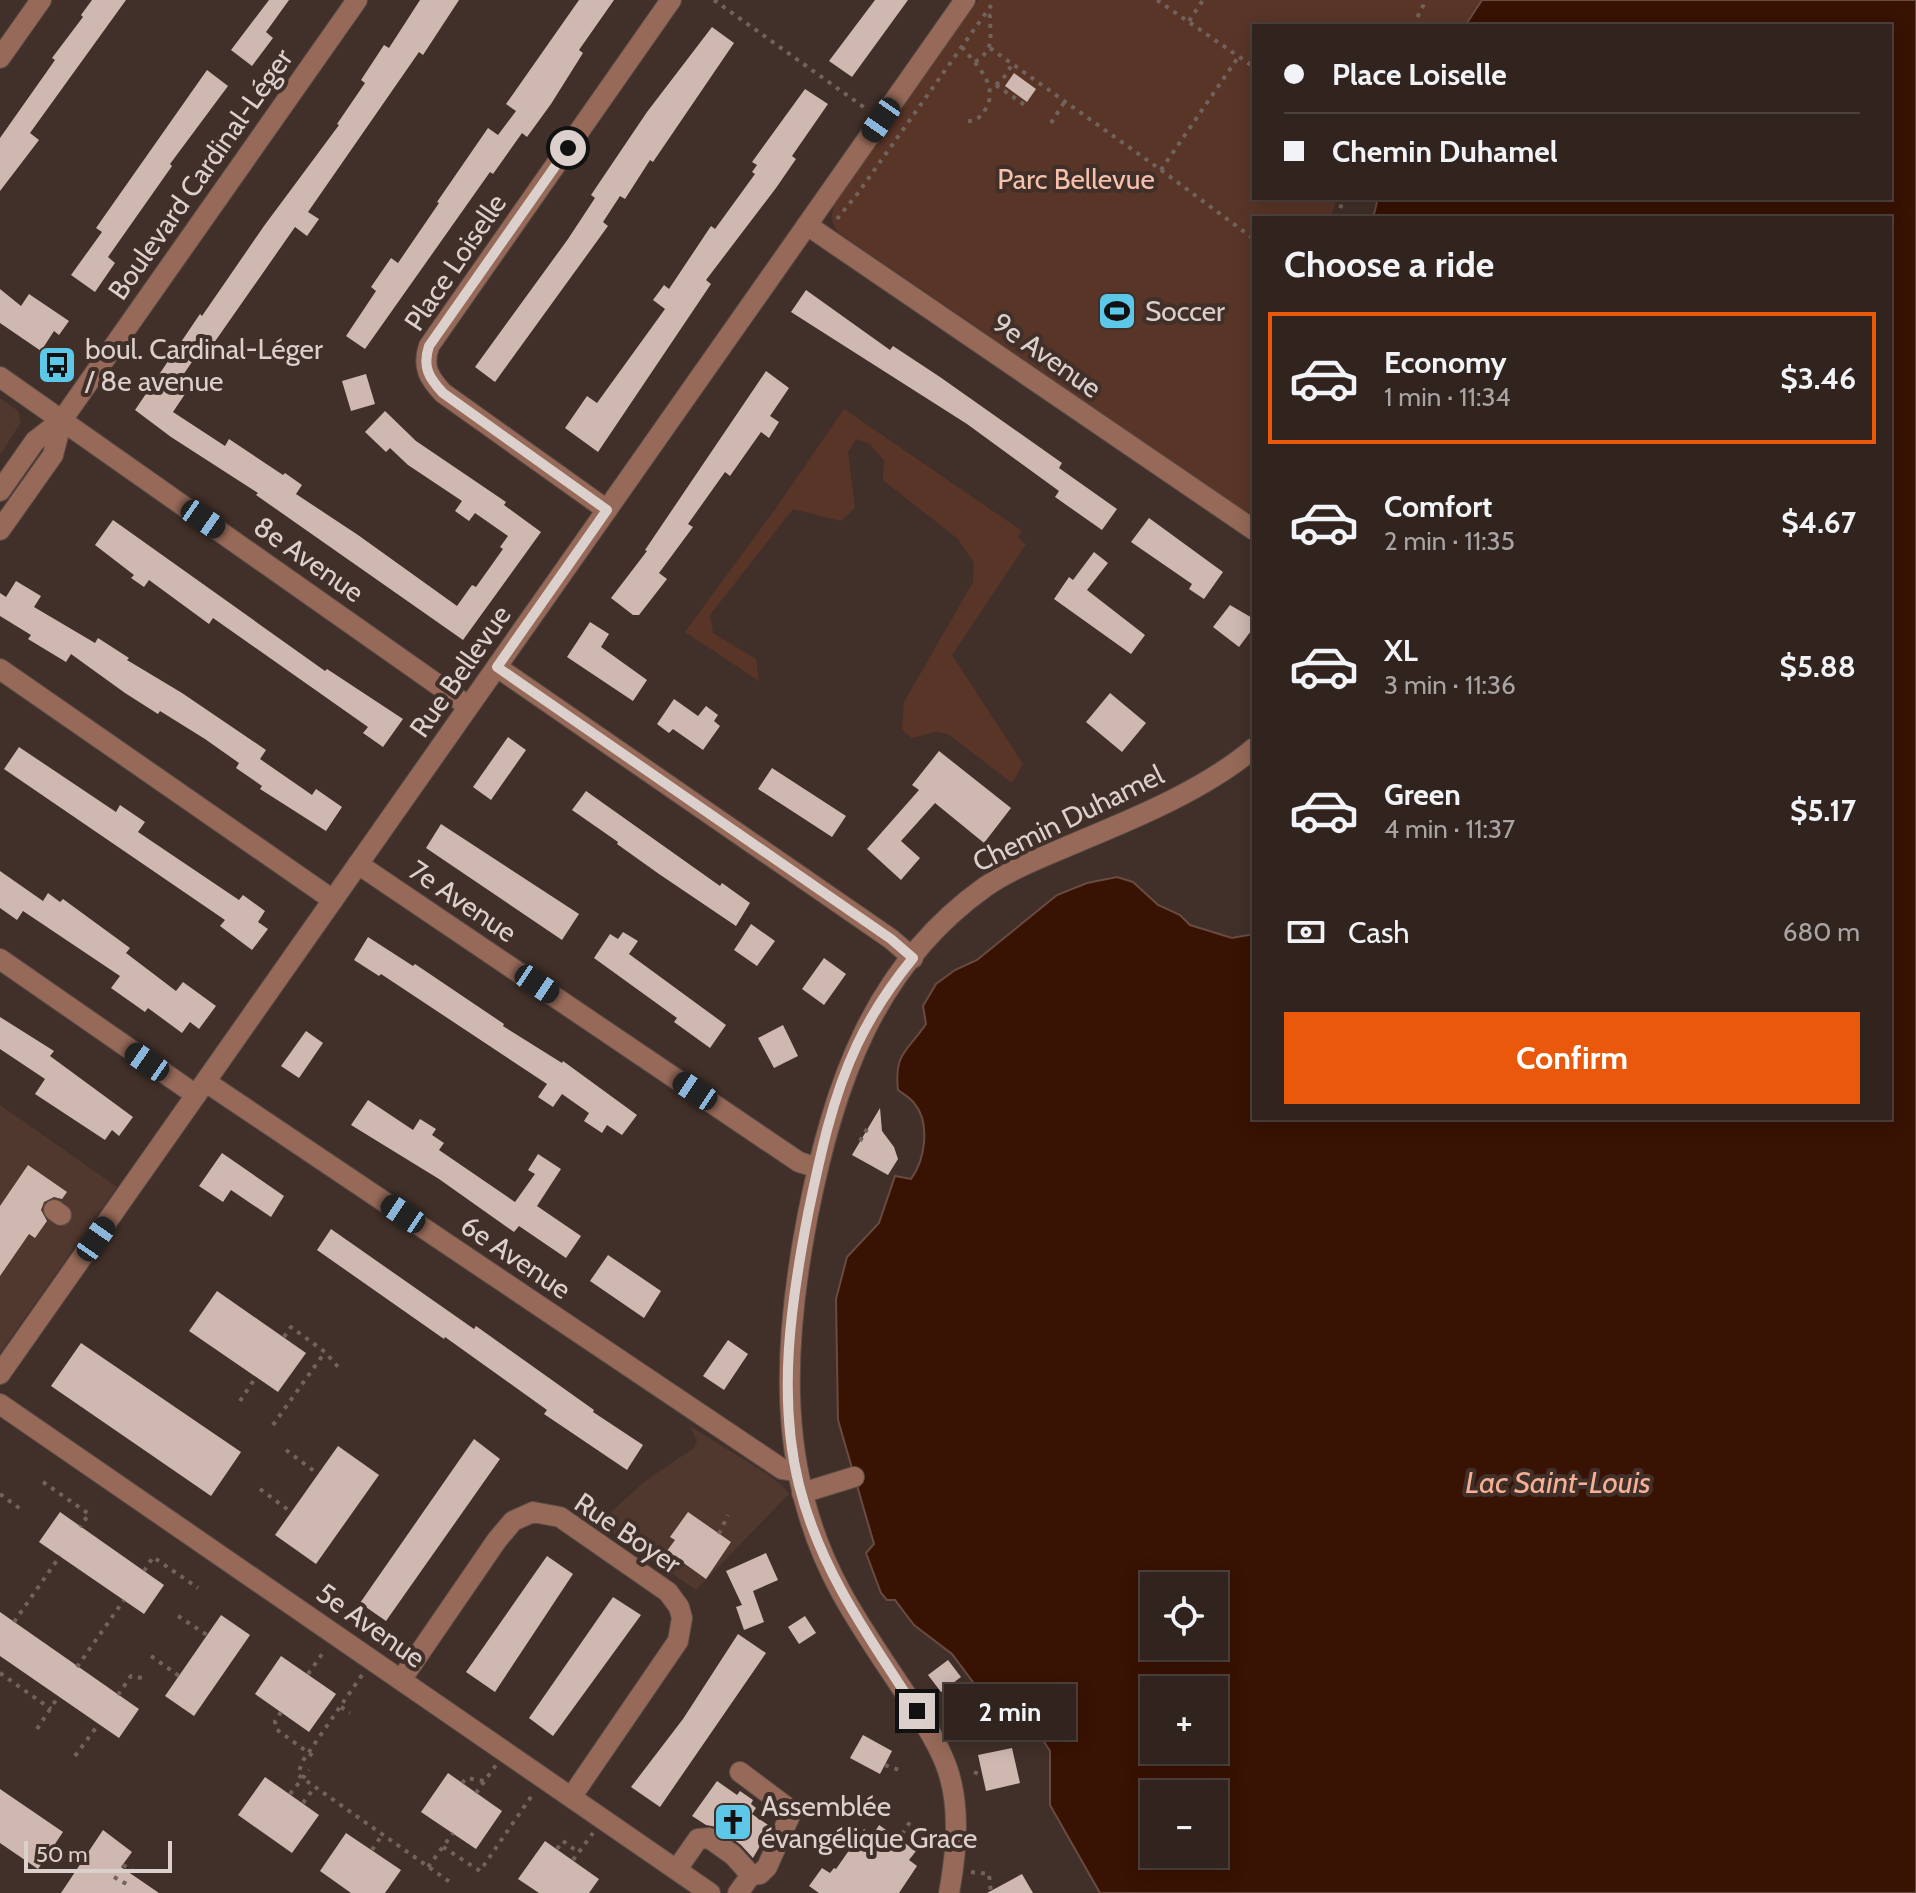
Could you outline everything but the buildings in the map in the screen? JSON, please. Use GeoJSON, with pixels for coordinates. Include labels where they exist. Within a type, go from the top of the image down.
{"type":"FeatureCollection","features":[{"type":"Feature","properties":{"kind":"street"},"geometry":{"type":"LineString","coordinates":[[0,58],[41,0]]}},
{"type":"Feature","properties":{"kind":"street","name":"Boulevard Cardinal-Léger"},"geometry":{"type":"LineString","coordinates":[[0,491],[35,441],[62,420],[357,0]]}},
{"type":"Feature","properties":{"kind":"street","name":"Place Loiselle"},"geometry":{"type":"LineString","coordinates":[[607,510],[443,393],[426,370],[425,359],[429,346],[671,0]]}},
{"type":"Feature","properties":{"kind":"street","name":"Rue Bellevue"},"geometry":{"type":"LineString","coordinates":[[0,1374],[965,0]]}},
{"type":"Feature","properties":{"kind":"street","name":"9e Avenue"},"geometry":{"type":"LineString","coordinates":[[807,225],[1252,529]]}},
{"type":"Feature","properties":{"kind":"street","name":"8e Avenue"},"geometry":{"type":"LineString","coordinates":[[0,377],[468,706]]}},
{"type":"Feature","properties":{"kind":"street","name":"Boulevard Cardinal-Léger"},"geometry":{"type":"LineString","coordinates":[[0,530],[53,455],[62,420]]}},
{"type":"Feature","properties":{"kind":"street"},"geometry":{"type":"LineString","coordinates":[[497,667],[891,939],[913,958]]}},
{"type":"Feature","properties":{"kind":"street"},"geometry":{"type":"LineString","coordinates":[[0,669],[333,900]]}},
{"type":"Feature","properties":{"kind":"street","name":"Chemin Duhamel"},"geometry":{"type":"LineString","coordinates":[[949,1893],[953,1793],[945,1763],[930,1731],[840,1590],[821,1550],[796,1471],[790,1397],[790,1329],[795,1282],[836,1097],[878,1004],[913,958],[957,911],[1000,878],[1184,792],[1252,749]]}},
{"type":"Feature","properties":{"kind":"street","name":"7e Avenue"},"geometry":{"type":"LineString","coordinates":[[358,864],[799,1162],[818,1168]]}},
{"type":"Feature","properties":{"kind":"street","name":"6e Avenue"},"geometry":{"type":"LineString","coordinates":[[0,959],[782,1469],[796,1471]]}},
{"type":"Feature","properties":{"kind":"street","name":"5e Avenue"},"geometry":{"type":"LineString","coordinates":[[0,1404],[710,1893]]}},
{"type":"Feature","properties":{"kind":"street"},"geometry":{"type":"LineString","coordinates":[[802,1493],[854,1477]]}},
{"type":"Feature","properties":{"kind":"street","name":"Rue Boyer"},"geometry":{"type":"LineString","coordinates":[[401,1680],[513,1521],[533,1512],[560,1517],[668,1592],[679,1607],[682,1618],[678,1641],[572,1796]]}},
{"type":"Feature","properties":{"kind":"street"},"geometry":{"type":"LineString","coordinates":[[738,1893],[751,1875],[760,1874],[767,1867],[792,1811],[740,1772]]}},
{"type":"Feature","properties":{"kind":"street"},"geometry":{"type":"LineString","coordinates":[[677,1869],[703,1837],[733,1855],[751,1875]]}},
{"type":"Feature","properties":{"kind":"path"},"geometry":{"type":"LineString","coordinates":[[714,0],[871,112]]}},
{"type":"Feature","properties":{"kind":"path"},"geometry":{"type":"LineString","coordinates":[[832,223],[858,193],[995,0]]}},
{"type":"Feature","properties":{"kind":"path"},"geometry":{"type":"LineString","coordinates":[[1157,0],[1252,66]]}},
{"type":"Feature","properties":{"kind":"path"},"geometry":{"type":"LineString","coordinates":[[1189,22],[1203,0]]}},
{"type":"Feature","properties":{"kind":"path"},"geometry":{"type":"LineString","coordinates":[[1414,24],[1426,0]]}},
{"type":"Feature","properties":{"kind":"path"},"geometry":{"type":"LineString","coordinates":[[975,62],[990,48],[990,16],[986,13]]}},
{"type":"Feature","properties":{"kind":"path"},"geometry":{"type":"LineString","coordinates":[[990,39],[995,43]]}},
{"type":"Feature","properties":{"kind":"path"},"geometry":{"type":"LineString","coordinates":[[962,47],[993,86],[1026,106]]}},
{"type":"Feature","properties":{"kind":"path"},"geometry":{"type":"LineString","coordinates":[[990,48],[1252,238]]}},
{"type":"Feature","properties":{"kind":"path"},"geometry":{"type":"LineString","coordinates":[[1161,170],[1239,56]]}},
{"type":"Feature","properties":{"kind":"path"},"geometry":{"type":"LineString","coordinates":[[963,121],[972,122],[980,117],[993,86],[1006,79],[1012,63]]}},
{"type":"Feature","properties":{"kind":"path"},"geometry":{"type":"LineString","coordinates":[[1051,123],[1065,101]]}},
{"type":"Feature","properties":{"kind":"path"},"geometry":{"type":"LineString","coordinates":[[860,1141],[867,1129]]}},
{"type":"Feature","properties":{"kind":"path"},"geometry":{"type":"LineString","coordinates":[[284,1337],[291,1327],[325,1352],[339,1368]]}},
{"type":"Feature","properties":{"kind":"path"},"geometry":{"type":"LineString","coordinates":[[273,1425],[325,1352]]}},
{"type":"Feature","properties":{"kind":"path"},"geometry":{"type":"LineString","coordinates":[[240,1401],[256,1377]]}},
{"type":"Feature","properties":{"kind":"path"},"geometry":{"type":"LineString","coordinates":[[286,1450],[318,1474]]}},
{"type":"Feature","properties":{"kind":"path"},"geometry":{"type":"LineString","coordinates":[[43,1482],[89,1514],[80,1527]]}},
{"type":"Feature","properties":{"kind":"path"},"geometry":{"type":"LineString","coordinates":[[260,1489],[291,1512]]}},
{"type":"Feature","properties":{"kind":"path"},"geometry":{"type":"LineString","coordinates":[[0,1494],[23,1511]]}},
{"type":"Feature","properties":{"kind":"path"},"geometry":{"type":"LineString","coordinates":[[719,1534],[728,1515]]}},
{"type":"Feature","properties":{"kind":"path"},"geometry":{"type":"LineString","coordinates":[[14,1622],[60,1556]]}},
{"type":"Feature","properties":{"kind":"path"},"geometry":{"type":"LineString","coordinates":[[144,1571],[153,1557],[198,1588]]}},
{"type":"Feature","properties":{"kind":"path"},"geometry":{"type":"LineString","coordinates":[[77,1667],[124,1600]]}},
{"type":"Feature","properties":{"kind":"path"},"geometry":{"type":"LineString","coordinates":[[178,1616],[207,1635]]}},
{"type":"Feature","properties":{"kind":"path"},"geometry":{"type":"LineString","coordinates":[[308,1674],[336,1634]]}},
{"type":"Feature","properties":{"kind":"path"},"geometry":{"type":"LineString","coordinates":[[151,1656],[179,1676]]}},
{"type":"Feature","properties":{"kind":"path"},"geometry":{"type":"LineString","coordinates":[[373,1660],[298,1769],[301,1779],[450,1882]]}},
{"type":"Feature","properties":{"kind":"path"},"geometry":{"type":"LineString","coordinates":[[0,1673],[51,1709]]}},
{"type":"Feature","properties":{"kind":"path"},"geometry":{"type":"LineString","coordinates":[[118,1695],[131,1676],[142,1678]]}},
{"type":"Feature","properties":{"kind":"path"},"geometry":{"type":"LineString","coordinates":[[37,1729],[58,1697]]}},
{"type":"Feature","properties":{"kind":"path"},"geometry":{"type":"LineString","coordinates":[[341,1707],[350,1713]]}},
{"type":"Feature","properties":{"kind":"path"},"geometry":{"type":"LineString","coordinates":[[281,1712],[275,1721],[276,1729],[317,1759]]}},
{"type":"Feature","properties":{"kind":"path"},"geometry":{"type":"LineString","coordinates":[[75,1756],[98,1725]]}},
{"type":"Feature","properties":{"kind":"path"},"geometry":{"type":"LineString","coordinates":[[476,1793],[505,1751]]}},
{"type":"Feature","properties":{"kind":"path"},"geometry":{"type":"LineString","coordinates":[[885,1765],[899,1770]]}},
{"type":"Feature","properties":{"kind":"path"},"geometry":{"type":"LineString","coordinates":[[290,1794],[309,1770]]}},
{"type":"Feature","properties":{"kind":"path"},"geometry":{"type":"LineString","coordinates":[[974,1772],[983,1776]]}},
{"type":"Feature","properties":{"kind":"path"},"geometry":{"type":"LineString","coordinates":[[462,1783],[467,1778],[484,1781]]}},
{"type":"Feature","properties":{"kind":"path"},"geometry":{"type":"LineString","coordinates":[[443,1847],[480,1871],[544,1778]]}},
{"type":"Feature","properties":{"kind":"path"},"geometry":{"type":"LineString","coordinates":[[303,1803],[314,1788]]}},
{"type":"Feature","properties":{"kind":"path"},"geometry":{"type":"LineString","coordinates":[[573,1860],[604,1818]]}},
{"type":"Feature","properties":{"kind":"path"},"geometry":{"type":"LineString","coordinates":[[902,1834],[912,1819]]}},
{"type":"Feature","properties":{"kind":"path"},"geometry":{"type":"LineString","coordinates":[[428,1867],[453,1833]]}},
{"type":"Feature","properties":{"kind":"path"},"geometry":{"type":"LineString","coordinates":[[372,1850],[382,1835]]}},
{"type":"Feature","properties":{"kind":"path"},"geometry":{"type":"LineString","coordinates":[[557,1849],[563,1841],[578,1852]]}},
{"type":"Feature","properties":{"kind":"path"},"geometry":{"type":"LineString","coordinates":[[123,1865],[139,1874]]}},
{"type":"Feature","properties":{"kind":"path"},"geometry":{"type":"LineString","coordinates":[[952,1870],[989,1874],[991,1893]]}},
{"type":"Feature","properties":{"kind":"path"},"geometry":{"type":"LineString","coordinates":[[114,1877],[130,1886]]}},
{"type":"Feature","properties":{"kind":"shaded area"},"geometry":{"type":"Polygon","coordinates":[[[0,398],[18,411],[21,422],[0,455],[0,398]]]}},
{"type":"Feature","properties":{"kind":"shaded area"},"geometry":{"type":"Polygon","coordinates":[[[0,1105],[117,1187],[0,1353],[0,1105]]]}},
{"type":"Feature","properties":{"kind":"shaded area"},"geometry":{"type":"Polygon","coordinates":[[[690,1426],[764,1472],[789,1494],[696,1590],[599,1523],[644,1482],[694,1448],[697,1441],[690,1426]]]}},
{"type":"Feature","properties":{"kind":"green space","name":"Parc Bellevue"},"geometry":{"type":"Polygon","coordinates":[[[978,0],[1482,0],[1466,24],[1252,24],[1252,200],[1336,200],[1331,216],[1252,216],[1252,516],[839,233],[832,215],[835,202],[978,0]]]}},
{"type":"Feature","properties":{"kind":"green space"},"geometry":{"type":"Polygon","coordinates":[[[844,409],[1022,531],[1018,538],[1026,544],[952,655],[1023,764],[1012,783],[948,734],[935,732],[912,738],[902,730],[904,702],[973,582],[974,563],[958,539],[883,480],[884,461],[870,444],[856,439],[848,452],[855,508],[841,521],[793,509],[710,615],[713,633],[756,659],[759,681],[685,632],[844,409]]]}},
{"type":"Feature","properties":{"kind":"water","name":"Lac Saint-Louis"},"geometry":{"type":"Polygon","coordinates":[[[1482,0],[1916,0],[1916,1893],[1100,1893],[1050,1805],[1050,1751],[1025,1712],[1010,1704],[1003,1712],[977,1708],[976,1686],[952,1654],[914,1625],[895,1600],[887,1600],[881,1593],[866,1553],[874,1544],[838,1420],[836,1299],[847,1257],[879,1223],[895,1176],[911,1179],[923,1152],[923,1121],[911,1099],[898,1090],[897,1078],[900,1060],[926,1024],[923,1006],[936,984],[955,970],[977,960],[1057,895],[1087,883],[1117,877],[1133,882],[1158,905],[1180,915],[1190,925],[1232,938],[1252,934],[1252,1120],[1892,1120],[1892,216],[1374,216],[1378,200],[1892,200],[1892,24],[1466,24],[1482,0]]]}},
{"type":"Feature","properties":{"kind":"place","name":"Soccer"},"geometry":{"type":"Point","coordinates":[1117,311]}},
{"type":"Feature","properties":{"kind":"place","name":"boul. Cardinal-Léger / 8e avenue"},"geometry":{"type":"Point","coordinates":[57,365]}},
{"type":"Feature","properties":{"kind":"place","name":"Assemblée évangélique Grace"},"geometry":{"type":"Point","coordinates":[733,1822]}},
{"type":"Feature","properties":{"kind":"route"},"geometry":{"type":"LineString","coordinates":[[568,148],[429,346],[426,370],[443,393],[607,510],[497,667],[891,939],[913,958],[869,1020],[836,1097],[793,1293],[789,1375],[796,1471],[812,1528],[852,1611],[917,1711]]}}]}
